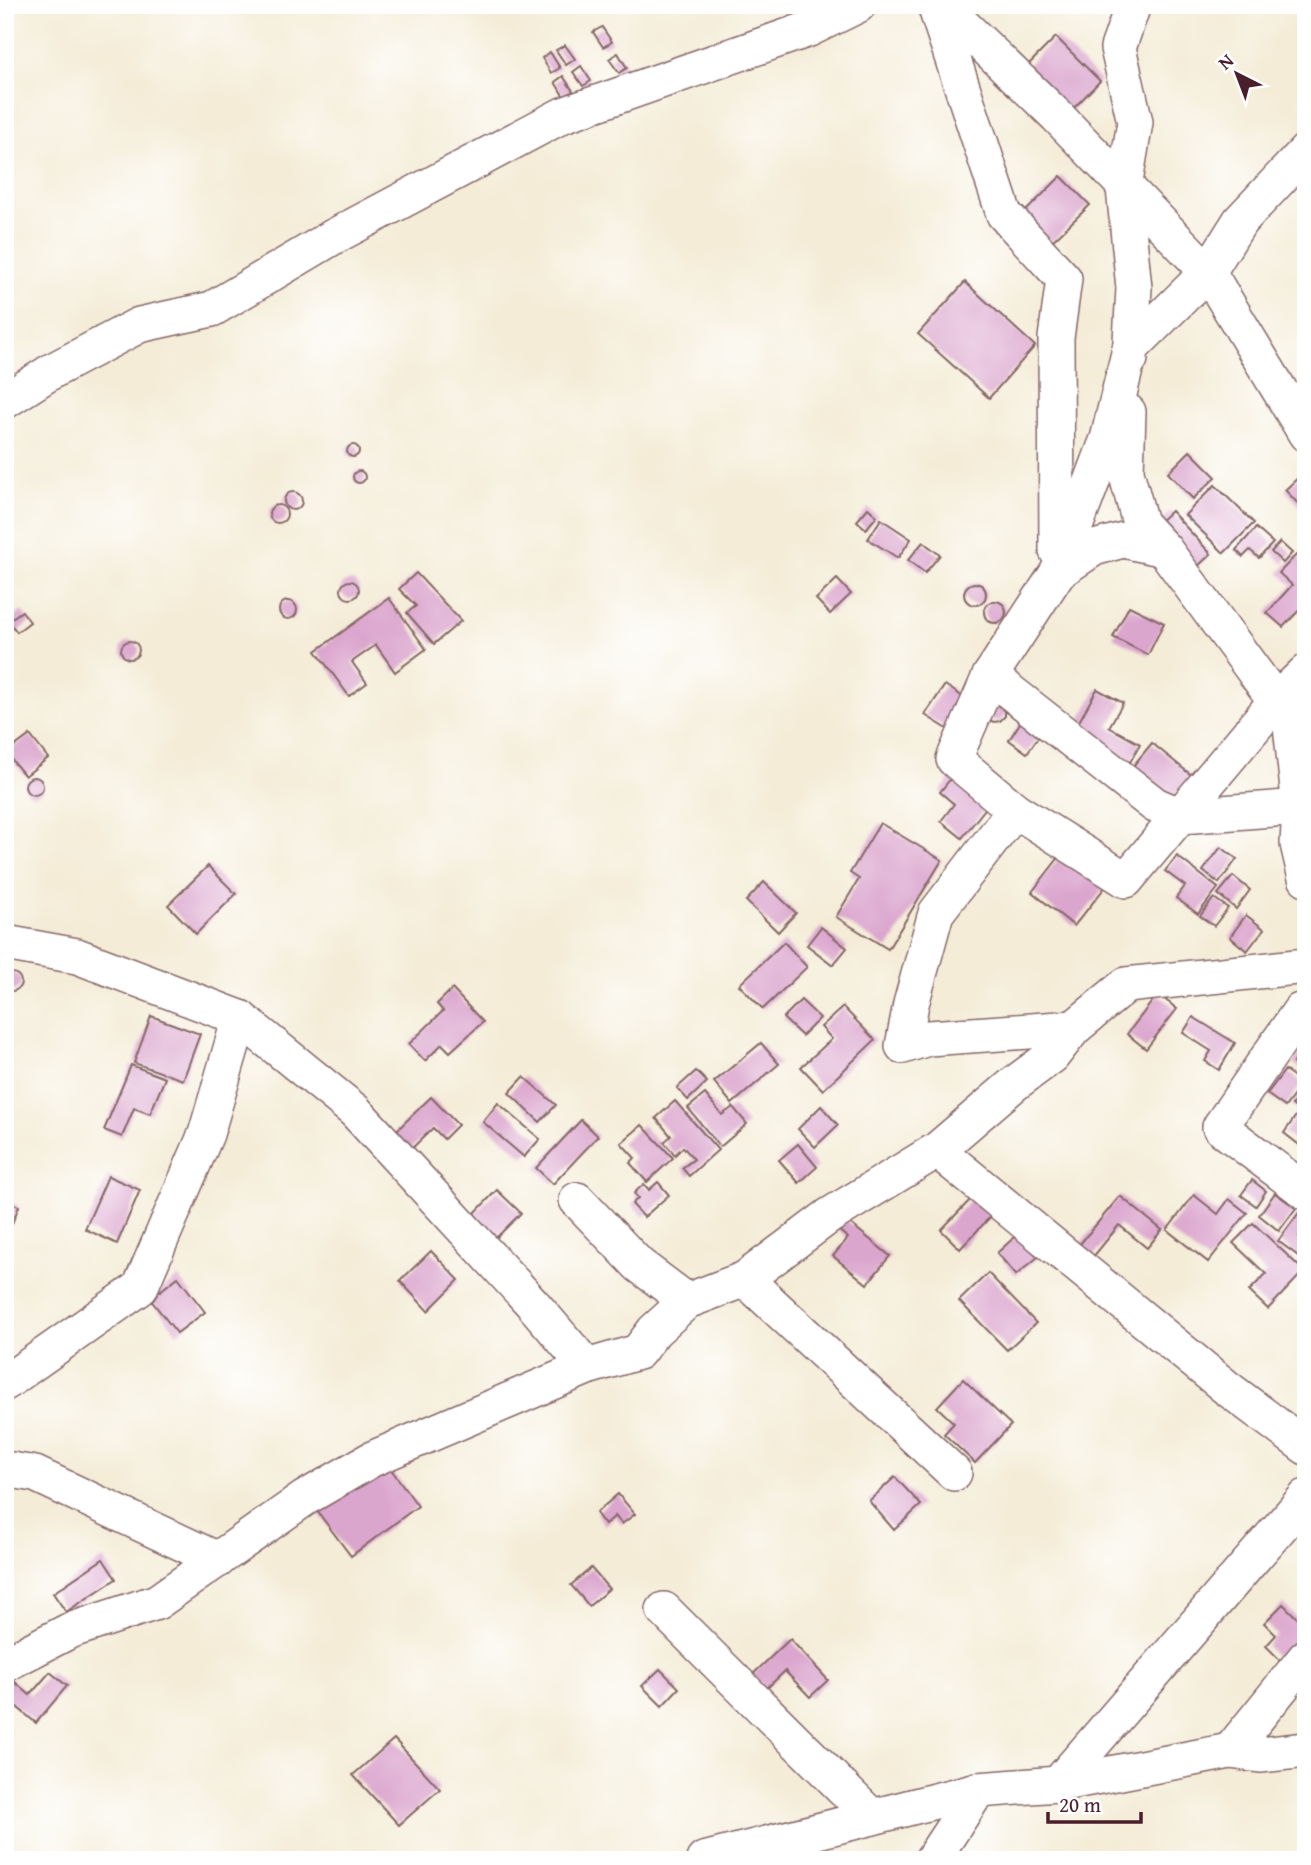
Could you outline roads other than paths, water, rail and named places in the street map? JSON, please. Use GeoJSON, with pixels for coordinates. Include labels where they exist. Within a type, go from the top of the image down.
{"type":"FeatureCollection","features":[{"type":"Feature","properties":{"kind":"street"},"geometry":{"type":"LineString","coordinates":[[5,401],[52,371],[139,325],[212,309],[333,237],[563,115],[809,29],[858,5]]}},
{"type":"Feature","properties":{"kind":"street"},"geometry":{"type":"LineString","coordinates":[[934,5],[1004,214],[1063,279],[1056,338],[1058,572]]}},
{"type":"Feature","properties":{"kind":"street"},"geometry":{"type":"LineString","coordinates":[[942,5],[1057,116],[1208,272],[1306,434]]}},
{"type":"Feature","properties":{"kind":"street"},"geometry":{"type":"LineString","coordinates":[[1133,5],[1118,48],[1135,122],[1124,188],[1134,288],[1126,472],[1140,523],[1164,549],[1290,717]]}},
{"type":"Feature","properties":{"kind":"street"},"geometry":{"type":"LineString","coordinates":[[1290,717],[1181,816],[1126,880],[1015,810],[954,759],[990,676],[1058,572],[1108,439],[1130,349],[1208,272],[1240,221],[1306,151]]}},
{"type":"Feature","properties":{"kind":"street"},"geometry":{"type":"LineString","coordinates":[[1058,572],[1094,548],[1123,540],[1164,549]]}},
{"type":"Feature","properties":{"kind":"street"},"geometry":{"type":"LineString","coordinates":[[1306,672],[1290,717],[1300,807],[1298,844],[1306,878]]}},
{"type":"Feature","properties":{"kind":"street"},"geometry":{"type":"LineString","coordinates":[[990,676],[1156,805],[1181,816],[1300,807]]}},
{"type":"Feature","properties":{"kind":"street"},"geometry":{"type":"LineString","coordinates":[[1015,810],[936,913],[911,1004],[903,1046],[928,1038],[1074,1028]]}},
{"type":"Feature","properties":{"kind":"street"},"geometry":{"type":"LineString","coordinates":[[5,943],[77,956],[240,1018],[355,1111],[532,1303],[587,1367]]}},
{"type":"Feature","properties":{"kind":"street"},"geometry":{"type":"LineString","coordinates":[[5,1664],[69,1631],[157,1602],[305,1498],[372,1459],[587,1367],[638,1352],[654,1331],[687,1301],[745,1279],[829,1216],[937,1150],[1014,1084],[1052,1056],[1074,1028],[1126,985],[1306,966]]}},
{"type":"Feature","properties":{"kind":"street"},"geometry":{"type":"LineString","coordinates":[[1306,1015],[1300,1011],[1220,1127],[1306,1192]]}},
{"type":"Feature","properties":{"kind":"street"},"geometry":{"type":"LineString","coordinates":[[5,1383],[140,1288],[206,1134],[240,1018]]}},
{"type":"Feature","properties":{"kind":"street"},"geometry":{"type":"LineString","coordinates":[[937,1150],[1227,1388],[1306,1447]]}},
{"type":"Feature","properties":{"kind":"street"},"geometry":{"type":"LineString","coordinates":[[577,1200],[639,1265],[687,1301]]}},
{"type":"Feature","properties":{"kind":"street"},"geometry":{"type":"LineString","coordinates":[[745,1279],[954,1473]]}},
{"type":"Feature","properties":{"kind":"street"},"geometry":{"type":"LineString","coordinates":[[5,1469],[35,1474],[218,1560]]}},
{"type":"Feature","properties":{"kind":"street"},"geometry":{"type":"LineString","coordinates":[[1058,1783],[1306,1497]]}},
{"type":"Feature","properties":{"kind":"street"},"geometry":{"type":"LineString","coordinates":[[664,1610],[872,1817]]}},
{"type":"Feature","properties":{"kind":"street"},"geometry":{"type":"LineString","coordinates":[[1230,1751],[1306,1657]]}},
{"type":"Feature","properties":{"kind":"street"},"geometry":{"type":"LineString","coordinates":[[704,1860],[978,1790],[1058,1783],[1230,1751],[1260,1755],[1306,1750]]}},
{"type":"Feature","properties":{"kind":"street"},"geometry":{"type":"LineString","coordinates":[[932,1860],[978,1790]]}}]}
